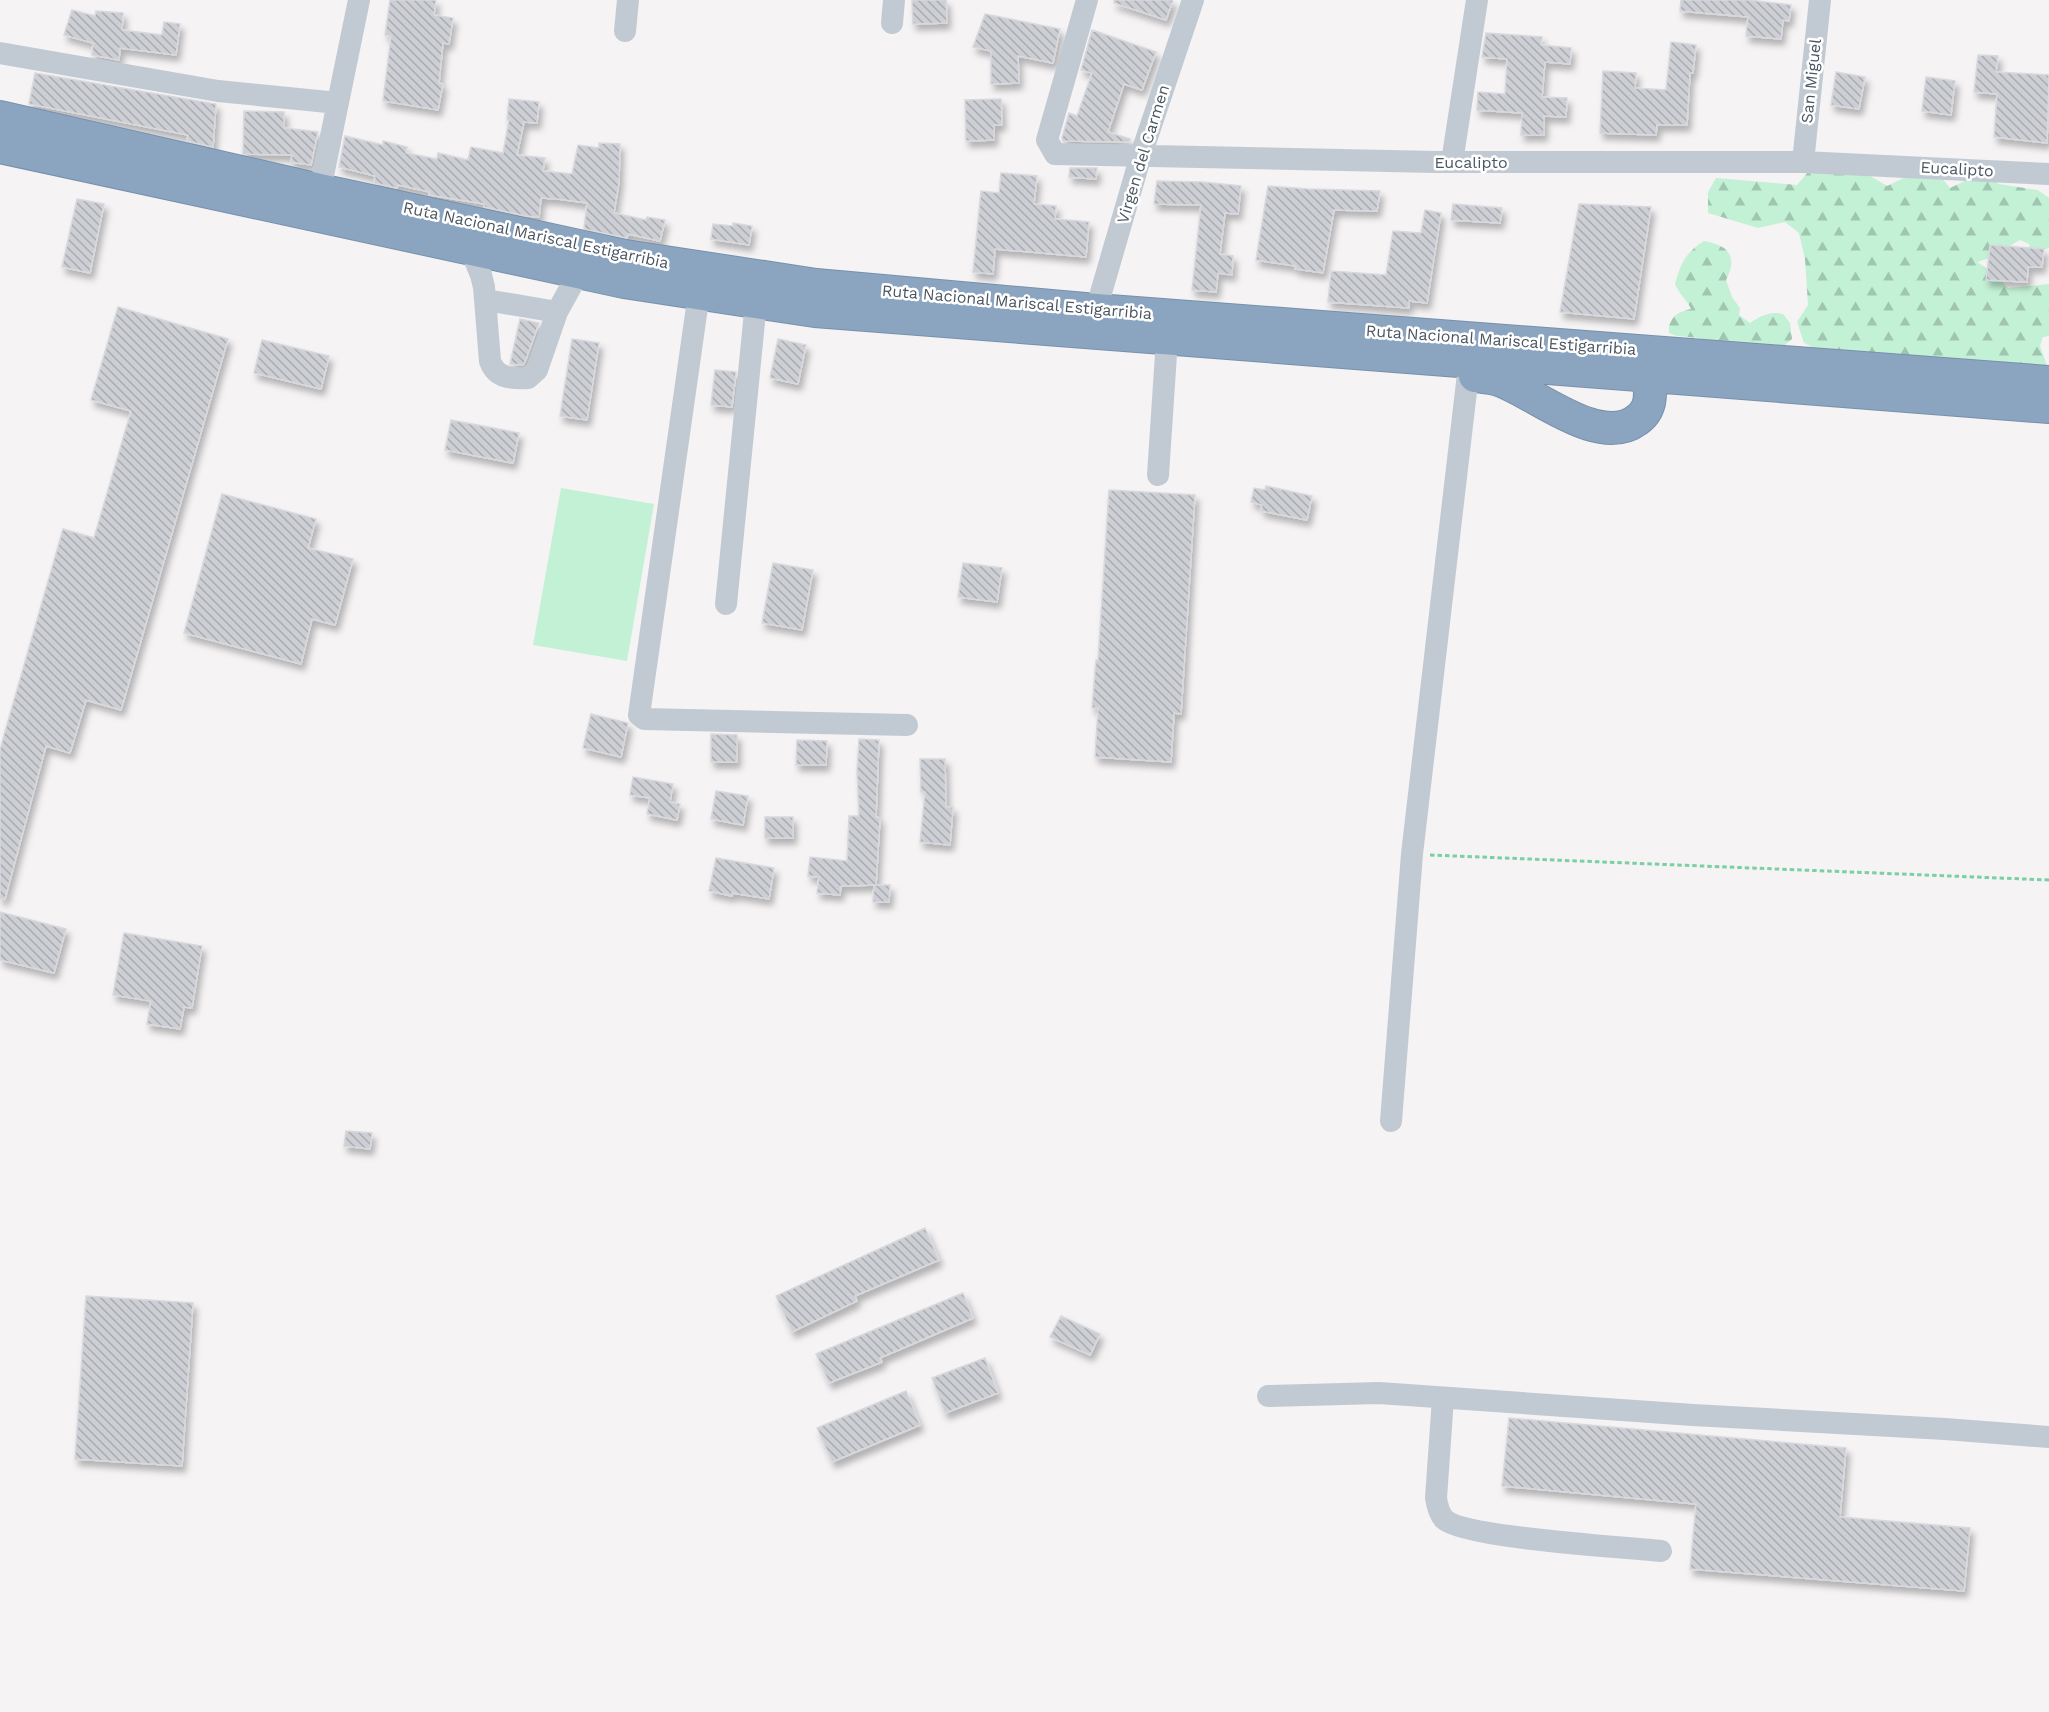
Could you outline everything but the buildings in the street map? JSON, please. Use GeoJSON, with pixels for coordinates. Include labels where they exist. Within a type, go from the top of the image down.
{"type":"FeatureCollection","features":[{"type":"Feature","properties":{"kind":"highway","name":"Ruta Nacional Mariscal Estigarribia"},"geometry":{"type":"LineString","coordinates":[[0,117],[320,190],[636,258],[816,285],[1642,363],[2049,407]]}},
{"type":"Feature","properties":{"kind":"highway","name":"Ruta Nacional Mariscal Estigarribia"},"geometry":{"type":"LineString","coordinates":[[0,147],[624,282],[815,311],[1318,351],[2049,382]]}},
{"type":"Feature","properties":{"kind":"highway"},"geometry":{"type":"LineString","coordinates":[[1318,351],[1502,381],[1593,427],[1612,428],[1631,425],[1643,416],[1650,403],[1642,363]]}},
{"type":"Feature","properties":{"kind":"street"},"geometry":{"type":"LineString","coordinates":[[320,190],[359,0]]}},
{"type":"Feature","properties":{"kind":"street"},"geometry":{"type":"LineString","coordinates":[[625,31],[628,0]]}},
{"type":"Feature","properties":{"kind":"street"},"geometry":{"type":"LineString","coordinates":[[892,24],[894,0]]}},
{"type":"Feature","properties":{"kind":"street","name":"Eucalipto"},"geometry":{"type":"LineString","coordinates":[[1087,0],[1047,140],[1055,154],[1452,162],[1803,162],[2049,174]]}},
{"type":"Feature","properties":{"kind":"street","name":"Virgen del Carmen"},"geometry":{"type":"LineString","coordinates":[[1096,310],[1141,155],[1193,0]]}},
{"type":"Feature","properties":{"kind":"street"},"geometry":{"type":"LineString","coordinates":[[1452,162],[1477,0]]}},
{"type":"Feature","properties":{"kind":"street","name":"San Miguel"},"geometry":{"type":"LineString","coordinates":[[1803,162],[1820,0]]}},
{"type":"Feature","properties":{"kind":"street"},"geometry":{"type":"LineString","coordinates":[[0,53],[218,91],[338,103]]}},
{"type":"Feature","properties":{"kind":"street"},"geometry":{"type":"LineString","coordinates":[[470,248],[481,275],[486,300],[490,361],[497,373],[511,377],[528,378],[537,370],[557,312],[579,272]]}},
{"type":"Feature","properties":{"kind":"street"},"geometry":{"type":"LineString","coordinates":[[699,293],[639,715],[644,719],[907,725]]}},
{"type":"Feature","properties":{"kind":"street"},"geometry":{"type":"LineString","coordinates":[[486,300],[557,312]]}},
{"type":"Feature","properties":{"kind":"street"},"geometry":{"type":"LineString","coordinates":[[726,604],[756,302]]}},
{"type":"Feature","properties":{"kind":"street"},"geometry":{"type":"LineString","coordinates":[[1158,475],[1167,339]]}},
{"type":"Feature","properties":{"kind":"street"},"geometry":{"type":"LineString","coordinates":[[1390,1121],[1412,854],[1468,374]]}},
{"type":"Feature","properties":{"kind":"street"},"geometry":{"type":"LineString","coordinates":[[1268,1396],[1379,1393],[2049,1437]]}},
{"type":"Feature","properties":{"kind":"street"},"geometry":{"type":"LineString","coordinates":[[1443,1398],[1436,1498],[1444,1519],[1458,1526],[1491,1534],[1661,1551]]}},
{"type":"Feature","properties":{"kind":"path"},"geometry":{"type":"LineString","coordinates":[[1412,854],[2049,880]]}},
{"type":"Feature","properties":{"kind":"green space"},"geometry":{"type":"Polygon","coordinates":[[[1809,171],[1867,174],[1887,186],[1914,173],[1941,177],[1950,188],[1971,178],[1990,177],[1999,184],[2038,190],[2049,198],[2049,248],[2031,254],[2029,244],[2020,240],[2008,247],[2003,254],[1977,262],[1993,272],[2008,288],[2049,284],[2049,336],[2043,337],[2040,346],[2049,371],[1834,357],[1804,343],[1797,322],[1808,305],[1805,259],[1799,233],[1785,222],[1758,228],[1708,213],[1708,192],[1716,178],[1797,185],[1809,171]]]}},
{"type":"Feature","properties":{"kind":"green space"},"geometry":{"type":"Polygon","coordinates":[[[1704,241],[1720,246],[1729,253],[1731,265],[1726,280],[1732,297],[1740,308],[1739,315],[1750,323],[1766,315],[1778,313],[1783,314],[1790,323],[1792,339],[1780,349],[1708,351],[1699,338],[1669,333],[1670,323],[1674,316],[1691,309],[1675,284],[1679,270],[1688,254],[1704,241]]]}},
{"type":"Feature","properties":{"kind":"green space"},"geometry":{"type":"Polygon","coordinates":[[[561,488],[654,504],[627,661],[533,645],[561,488]]]}}]}
